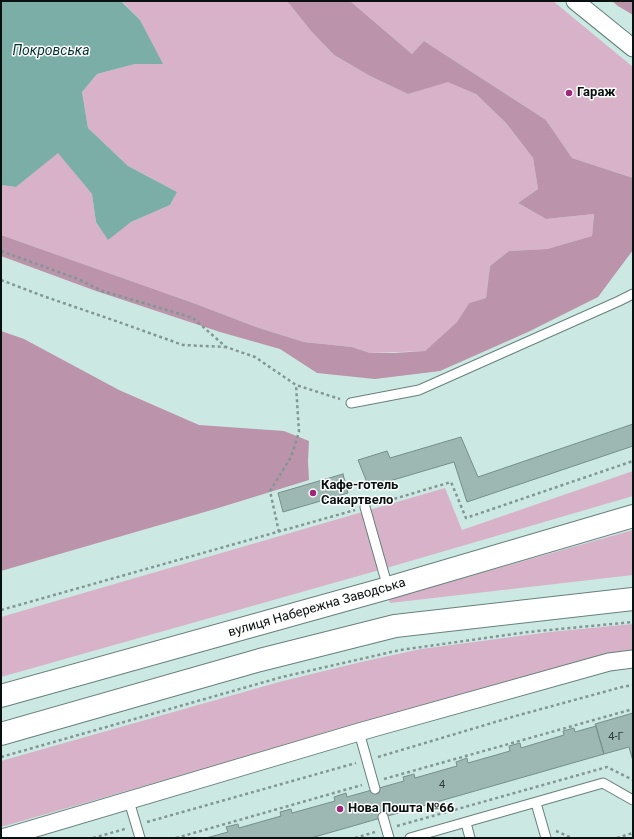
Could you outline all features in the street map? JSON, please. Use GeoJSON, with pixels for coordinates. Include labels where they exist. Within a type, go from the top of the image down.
{"type":"FeatureCollection","features":[{"type":"Feature","properties":{"kind":"main road","name":"вулиця Набережна Заводська"},"geometry":{"type":"LineString","coordinates":[[1,696],[388,588],[633,516]]}},
{"type":"Feature","properties":{"kind":"main road"},"geometry":{"type":"LineString","coordinates":[[1,734],[260,660],[395,626],[633,599]]}},
{"type":"Feature","properties":{"kind":"street"},"geometry":{"type":"LineString","coordinates":[[575,1],[633,48]]}},
{"type":"Feature","properties":{"kind":"street"},"geometry":{"type":"LineString","coordinates":[[2,838],[359,732],[609,662],[633,659]]}},
{"type":"Feature","properties":{"kind":"lane"},"geometry":{"type":"LineString","coordinates":[[348,402],[419,390],[633,294]]}},
{"type":"Feature","properties":{"kind":"lane"},"geometry":{"type":"LineString","coordinates":[[365,507],[388,588]]}},
{"type":"Feature","properties":{"kind":"lane"},"geometry":{"type":"LineString","coordinates":[[359,732],[374,786]]}},
{"type":"Feature","properties":{"kind":"lane"},"geometry":{"type":"LineString","coordinates":[[410,838],[603,783],[633,800]]}},
{"type":"Feature","properties":{"kind":"lane"},"geometry":{"type":"LineString","coordinates":[[129,801],[140,838]]}},
{"type":"Feature","properties":{"kind":"lane"},"geometry":{"type":"LineString","coordinates":[[536,803],[546,838]]}},
{"type":"Feature","properties":{"kind":"lane"},"geometry":{"type":"LineString","coordinates":[[383,817],[389,838]]}},
{"type":"Feature","properties":{"kind":"lane"},"geometry":{"type":"LineString","coordinates":[[466,822],[470,838]]}},
{"type":"Feature","properties":{"kind":"path"},"geometry":{"type":"LineString","coordinates":[[1,250],[78,279],[102,291],[193,318],[226,347]]}},
{"type":"Feature","properties":{"kind":"path"},"geometry":{"type":"LineString","coordinates":[[1,280],[182,345],[226,347],[255,357],[296,385],[348,402]]}},
{"type":"Feature","properties":{"kind":"path"},"geometry":{"type":"LineString","coordinates":[[279,532],[270,491],[291,457],[299,432],[296,385]]}},
{"type":"Feature","properties":{"kind":"path"},"geometry":{"type":"LineString","coordinates":[[1,610],[451,482],[466,518],[633,461]]}},
{"type":"Feature","properties":{"kind":"path"},"geometry":{"type":"LineString","coordinates":[[1,757],[282,677],[400,650],[528,632],[633,622]]}},
{"type":"Feature","properties":{"kind":"path"},"geometry":{"type":"LineString","coordinates":[[176,838],[374,786],[633,708]]}},
{"type":"Feature","properties":{"kind":"path"},"geometry":{"type":"LineString","coordinates":[[617,838],[633,833]]}},
{"type":"Feature","properties":{"kind":"shaded area"},"geometry":{"type":"Polygon","coordinates":[[[122,1],[287,1],[311,31],[334,55],[370,76],[408,94],[448,81],[476,94],[506,123],[533,158],[538,189],[518,203],[546,219],[594,214],[592,236],[547,249],[509,251],[490,266],[486,298],[469,303],[457,322],[425,351],[370,353],[352,347],[304,342],[256,327],[196,304],[1,235],[1,185],[16,187],[58,152],[92,194],[96,222],[108,239],[131,222],[170,205],[177,192],[128,166],[88,128],[82,92],[97,74],[135,64],[162,64],[140,20],[122,1]]]}},
{"type":"Feature","properties":{"kind":"shaded area"},"geometry":{"type":"Polygon","coordinates":[[[287,1],[350,1],[412,54],[424,41],[546,120],[572,158],[633,178],[633,250],[598,297],[528,332],[440,371],[375,379],[317,373],[280,349],[220,332],[96,291],[1,256],[1,235],[196,304],[256,327],[304,342],[352,347],[370,353],[394,353],[425,351],[457,322],[469,303],[486,298],[490,266],[509,251],[547,249],[592,236],[594,214],[546,219],[518,203],[538,189],[533,158],[506,123],[476,94],[448,82],[408,94],[370,76],[334,55],[311,31],[287,1]]]}},
{"type":"Feature","properties":{"kind":"shaded area","name":"Гараж"},"geometry":{"type":"Polygon","coordinates":[[[350,1],[553,1],[633,67],[633,178],[572,158],[546,120],[424,41],[412,54],[350,1]]]}},
{"type":"Feature","properties":{"kind":"shaded area"},"geometry":{"type":"Polygon","coordinates":[[[612,1],[633,1],[633,15],[618,6],[612,1]]]}},
{"type":"Feature","properties":{"kind":"shaded area"},"geometry":{"type":"Polygon","coordinates":[[[1,331],[24,339],[119,390],[199,425],[284,431],[309,441],[309,480],[1,571],[1,331]]]}},
{"type":"Feature","properties":{"kind":"shaded area"},"geometry":{"type":"Polygon","coordinates":[[[633,471],[633,496],[383,569],[1,677],[1,617],[445,488],[462,530],[633,471]]]}},
{"type":"Feature","properties":{"kind":"shaded area"},"geometry":{"type":"Polygon","coordinates":[[[633,530],[633,575],[390,603],[389,599],[633,530]]]}},
{"type":"Feature","properties":{"kind":"shaded area"},"geometry":{"type":"Polygon","coordinates":[[[633,624],[633,651],[541,672],[1,827],[1,761],[279,682],[361,662],[421,649],[550,632],[633,624]]]}},
{"type":"Feature","properties":{"kind":"water","name":"Покровська"},"geometry":{"type":"Polygon","coordinates":[[[1,1],[121,1],[140,20],[163,64],[135,64],[97,74],[82,92],[88,128],[128,166],[177,192],[170,205],[131,222],[108,240],[96,222],[92,194],[58,153],[16,187],[1,185],[1,1]]]}},
{"type":"Feature","properties":{"kind":"building"},"geometry":{"type":"Polygon","coordinates":[[[633,424],[633,446],[467,502],[454,462],[376,485],[368,485],[358,460],[387,451],[390,458],[461,437],[478,477],[633,424]]]}},
{"type":"Feature","properties":{"kind":"building","name":"Кафе-готель Сакартвело"},"geometry":{"type":"Polygon","coordinates":[[[343,474],[348,493],[283,512],[278,493],[343,474]]]}},
{"type":"Feature","properties":{"kind":"building"},"geometry":{"type":"Polygon","coordinates":[[[633,713],[633,761],[629,747],[604,754],[595,724],[633,713]]]}},
{"type":"Feature","properties":{"kind":"building"},"geometry":{"type":"Polygon","coordinates":[[[596,726],[604,754],[311,838],[206,838],[228,832],[226,827],[238,824],[239,828],[281,816],[280,812],[291,809],[292,813],[335,801],[334,797],[346,793],[347,797],[404,781],[403,777],[414,774],[415,778],[457,766],[456,762],[467,758],[468,763],[510,751],[509,746],[520,743],[521,748],[564,735],[563,731],[574,728],[575,732],[596,726]]]}},
{"type":"Feature","properties":{"kind":"place","name":"Гараж"},"geometry":{"type":"Point","coordinates":[569,93]}},
{"type":"Feature","properties":{"kind":"place","name":"Кафе-готель Сакартвело"},"geometry":{"type":"Point","coordinates":[313,493]}},
{"type":"Feature","properties":{"kind":"place","name":"Нова Пошта №66"},"geometry":{"type":"Point","coordinates":[340,809]}}]}
